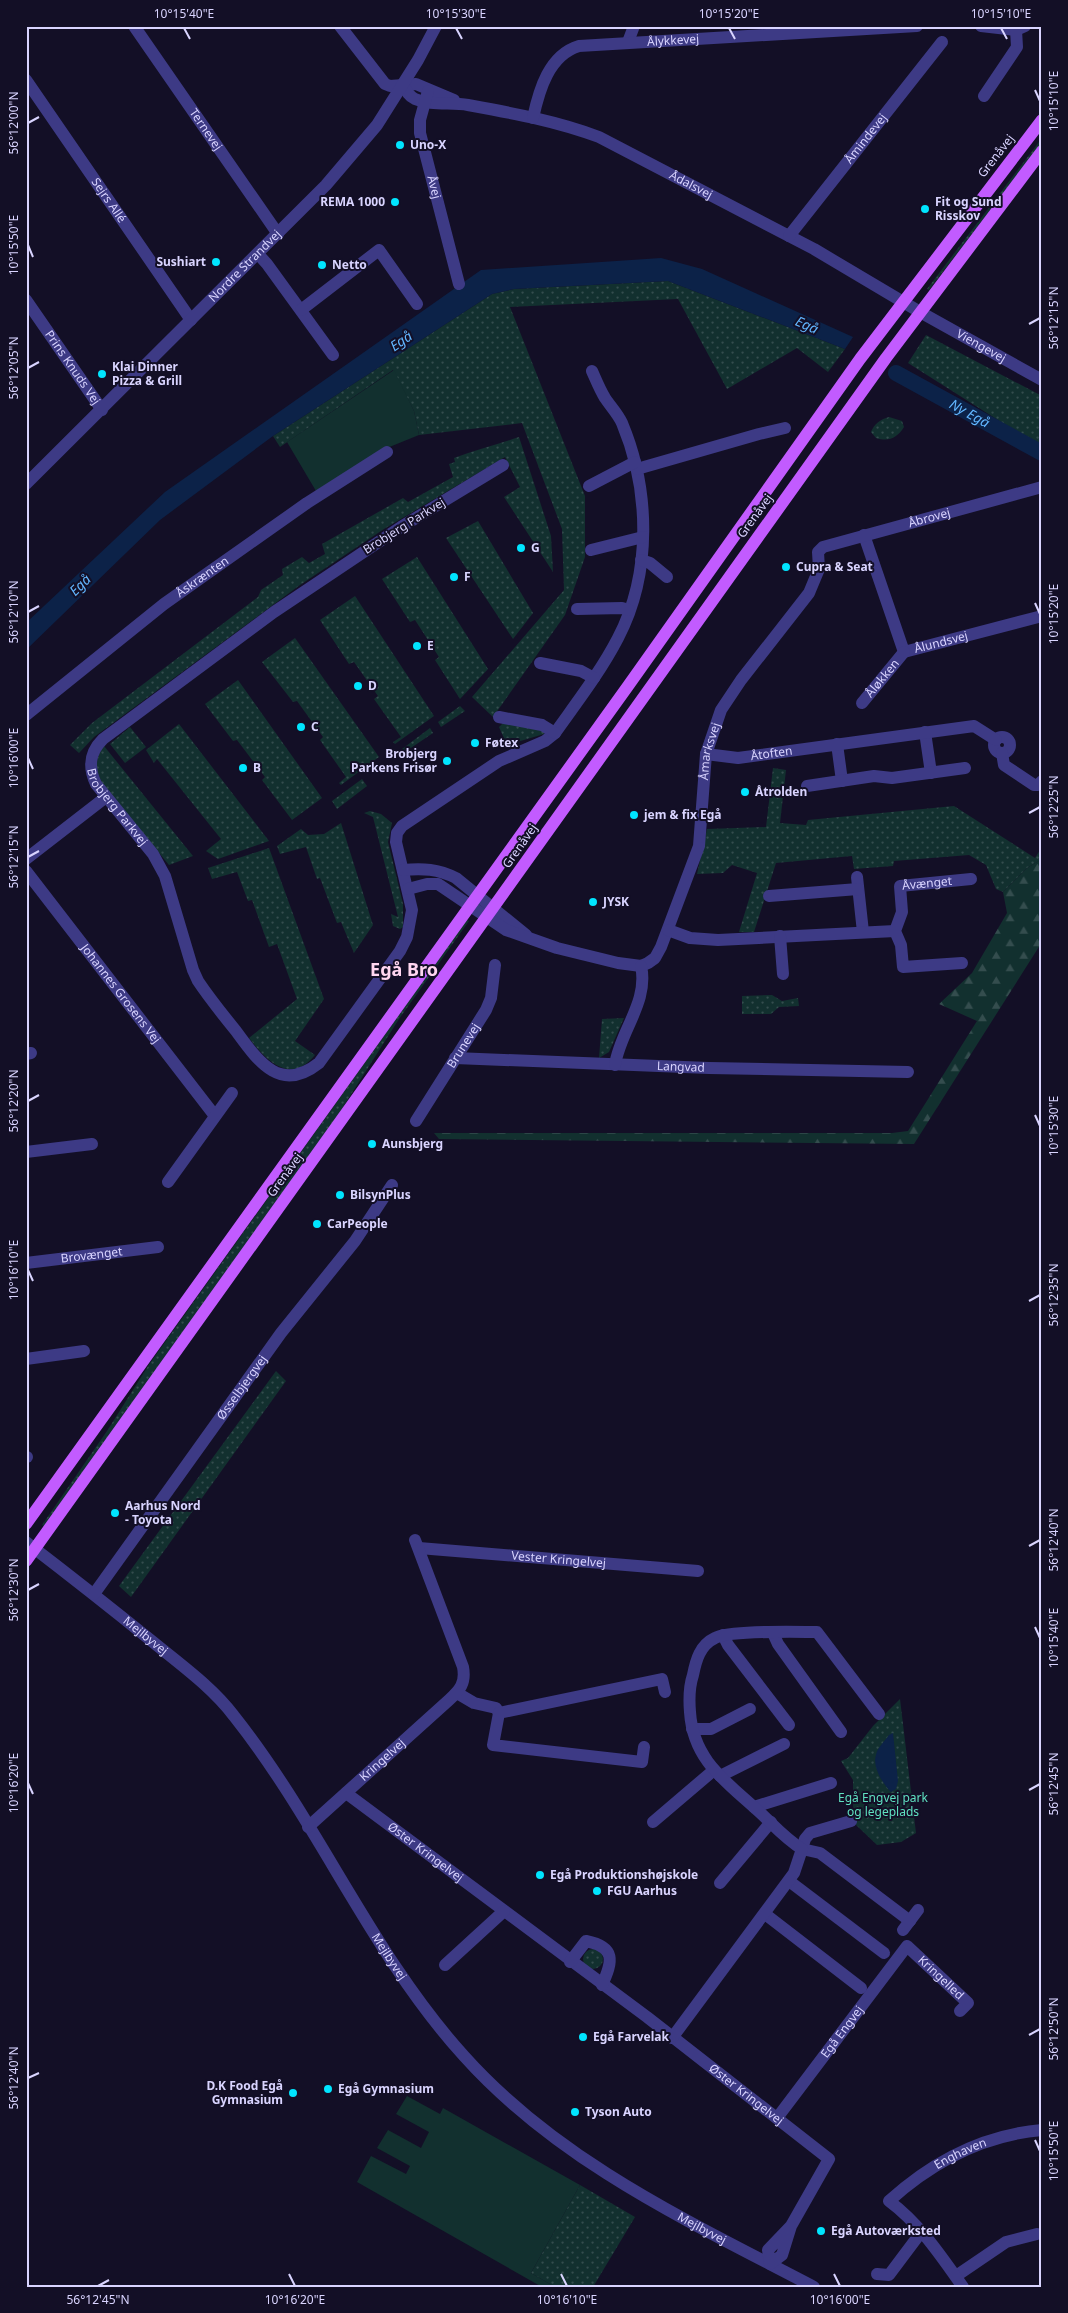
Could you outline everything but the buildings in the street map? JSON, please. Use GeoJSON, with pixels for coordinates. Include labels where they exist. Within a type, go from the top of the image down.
{"type":"FeatureCollection","features":[{"type":"Feature","properties":{"kind":"main road","name":"Grenåvej"},"geometry":{"type":"LineString","coordinates":[[26,1524],[860,359],[1042,120]]}},
{"type":"Feature","properties":{"kind":"main road","name":"Grenåvej"},"geometry":{"type":"LineString","coordinates":[[26,1561],[30,1545],[490,912],[877,370],[1042,151]]}},
{"type":"Feature","properties":{"kind":"street","name":"Ternevej"},"geometry":{"type":"LineString","coordinates":[[134,26],[278,234]]}},
{"type":"Feature","properties":{"kind":"street"},"geometry":{"type":"LineString","coordinates":[[340,26],[381,80],[390,86],[403,84]]}},
{"type":"Feature","properties":{"kind":"street","name":"Nordre Strandvej"},"geometry":{"type":"LineString","coordinates":[[26,484],[326,184],[372,130],[403,84],[436,26]]}},
{"type":"Feature","properties":{"kind":"street"},"geometry":{"type":"LineString","coordinates":[[628,42],[634,26]]}},
{"type":"Feature","properties":{"kind":"street","name":"Ålykkevej"},"geometry":{"type":"LineString","coordinates":[[533,118],[544,83],[560,55],[579,46],[917,26]]}},
{"type":"Feature","properties":{"kind":"street"},"geometry":{"type":"LineString","coordinates":[[981,26],[1020,28],[1017,47],[984,96]]}},
{"type":"Feature","properties":{"kind":"street","name":"Åmindevej"},"geometry":{"type":"LineString","coordinates":[[789,236],[942,42]]}},
{"type":"Feature","properties":{"kind":"street","name":"Sejrs Allé"},"geometry":{"type":"LineString","coordinates":[[26,80],[191,320]]}},
{"type":"Feature","properties":{"kind":"street","name":"Ådalsvej"},"geometry":{"type":"LineString","coordinates":[[403,84],[409,95],[427,96],[568,125],[599,137],[789,236],[903,302]]}},
{"type":"Feature","properties":{"kind":"street","name":"Åvej"},"geometry":{"type":"LineString","coordinates":[[427,96],[420,120],[420,133],[459,284]]}},
{"type":"Feature","properties":{"kind":"street"},"geometry":{"type":"LineString","coordinates":[[301,310],[379,250],[417,304]]}},
{"type":"Feature","properties":{"kind":"street"},"geometry":{"type":"LineString","coordinates":[[258,254],[333,355]]}},
{"type":"Feature","properties":{"kind":"street","name":"Prins Knuds Vej"},"geometry":{"type":"LineString","coordinates":[[26,300],[102,410]]}},
{"type":"Feature","properties":{"kind":"street","name":"Viengevej"},"geometry":{"type":"LineString","coordinates":[[903,302],[1042,380]]}},
{"type":"Feature","properties":{"kind":"street","name":"Brobjerg Parkvej"},"geometry":{"type":"LineString","coordinates":[[503,465],[401,527],[274,612],[101,741],[92,756],[91,774],[96,784],[152,854],[165,876],[198,981],[259,1062],[275,1073],[294,1075],[312,1069],[319,1063],[405,942],[412,910],[396,842],[397,834],[402,826],[499,760],[546,742],[555,733],[594,678],[619,636],[629,610],[641,560],[643,510],[636,465],[621,421],[604,397],[592,371]]}},
{"type":"Feature","properties":{"kind":"street"},"geometry":{"type":"LineString","coordinates":[[589,486],[636,465],[785,428]]}},
{"type":"Feature","properties":{"kind":"street","name":"Åskrænten"},"geometry":{"type":"LineString","coordinates":[[26,715],[164,604],[307,503],[387,452]]}},
{"type":"Feature","properties":{"kind":"street","name":"Åbrovej"},"geometry":{"type":"LineString","coordinates":[[818,552],[823,547],[864,535],[1042,487]]}},
{"type":"Feature","properties":{"kind":"street","name":"Ålundsvej"},"geometry":{"type":"LineString","coordinates":[[864,535],[904,652],[1042,616]]}},
{"type":"Feature","properties":{"kind":"street"},"geometry":{"type":"LineString","coordinates":[[591,550],[643,537]]}},
{"type":"Feature","properties":{"kind":"street","name":"Åmarksvej"},"geometry":{"type":"LineString","coordinates":[[641,966],[655,958],[668,930],[699,846],[706,754],[721,710],[741,680],[809,593],[819,569],[818,552]]}},
{"type":"Feature","properties":{"kind":"street"},"geometry":{"type":"LineString","coordinates":[[641,560],[650,563],[668,577]]}},
{"type":"Feature","properties":{"kind":"street"},"geometry":{"type":"LineString","coordinates":[[576,609],[622,608],[629,610]]}},
{"type":"Feature","properties":{"kind":"street","name":"Åløkken"},"geometry":{"type":"LineString","coordinates":[[862,703],[904,652]]}},
{"type":"Feature","properties":{"kind":"street"},"geometry":{"type":"LineString","coordinates":[[540,663],[581,671],[594,678]]}},
{"type":"Feature","properties":{"kind":"street"},"geometry":{"type":"LineString","coordinates":[[499,717],[542,725],[555,733]]}},
{"type":"Feature","properties":{"kind":"street","name":"Åtoften"},"geometry":{"type":"LineString","coordinates":[[706,754],[738,758],[974,726],[996,740],[994,748],[1002,753],[1004,765],[1034,785],[1038,785],[1042,781]]}},
{"type":"Feature","properties":{"kind":"street"},"geometry":{"type":"LineString","coordinates":[[925,732],[931,773]]}},
{"type":"Feature","properties":{"kind":"street"},"geometry":{"type":"LineString","coordinates":[[837,744],[842,781]]}},
{"type":"Feature","properties":{"kind":"street"},"geometry":{"type":"LineString","coordinates":[[807,786],[874,776],[892,778],[965,768]]}},
{"type":"Feature","properties":{"kind":"street"},"geometry":{"type":"LineString","coordinates":[[26,859],[106,797]]}},
{"type":"Feature","properties":{"kind":"street"},"geometry":{"type":"LineString","coordinates":[[403,870],[429,869],[444,872],[474,900],[527,936],[557,948],[618,963],[641,966],[643,979],[641,994],[615,1065]]}},
{"type":"Feature","properties":{"kind":"street","name":"Johannes Grosens Vej"},"geometry":{"type":"LineString","coordinates":[[26,871],[215,1116]]}},
{"type":"Feature","properties":{"kind":"street","name":"Åvænget"},"geometry":{"type":"LineString","coordinates":[[895,931],[902,912],[900,886],[971,879]]}},
{"type":"Feature","properties":{"kind":"street"},"geometry":{"type":"LineString","coordinates":[[769,896],[858,883],[863,932]]}},
{"type":"Feature","properties":{"kind":"street"},"geometry":{"type":"LineString","coordinates":[[408,889],[427,884],[438,884],[474,900]]}},
{"type":"Feature","properties":{"kind":"street"},"geometry":{"type":"LineString","coordinates":[[668,930],[690,938],[704,940],[895,931],[901,946],[903,967],[962,963]]}},
{"type":"Feature","properties":{"kind":"street"},"geometry":{"type":"LineString","coordinates":[[780,936],[783,974]]}},
{"type":"Feature","properties":{"kind":"street","name":"Brunevej"},"geometry":{"type":"LineString","coordinates":[[416,1121],[491,998],[494,965]]}},
{"type":"Feature","properties":{"kind":"street","name":"Langvad"},"geometry":{"type":"LineString","coordinates":[[456,1058],[615,1065],[908,1072]]}},
{"type":"Feature","properties":{"kind":"street"},"geometry":{"type":"LineString","coordinates":[[168,1182],[232,1093]]}},
{"type":"Feature","properties":{"kind":"street"},"geometry":{"type":"LineString","coordinates":[[26,1152],[92,1144]]}},
{"type":"Feature","properties":{"kind":"street","name":"Øsselbjergvej"},"geometry":{"type":"LineString","coordinates":[[94,1594],[281,1333],[355,1241],[392,1185]]}},
{"type":"Feature","properties":{"kind":"street","name":"Brovænget"},"geometry":{"type":"LineString","coordinates":[[26,1263],[158,1247]]}},
{"type":"Feature","properties":{"kind":"street"},"geometry":{"type":"LineString","coordinates":[[26,1359],[84,1352]]}},
{"type":"Feature","properties":{"kind":"street","name":"Vester Kringelvej"},"geometry":{"type":"LineString","coordinates":[[457,1693],[464,1681],[463,1667],[417,1544],[698,1571]]}},
{"type":"Feature","properties":{"kind":"street","name":"Mejlbyvej"},"geometry":{"type":"LineString","coordinates":[[30,1545],[199,1679],[234,1715],[419,2000],[463,2056],[515,2108],[550,2136],[607,2175],[814,2287]]}},
{"type":"Feature","properties":{"kind":"street"},"geometry":{"type":"LineString","coordinates":[[880,1713],[817,1632],[723,1634],[708,1642],[698,1656],[691,1682],[692,1729],[698,1748],[717,1773],[793,1843],[802,1849],[820,1853],[906,1925],[918,1910]]}},
{"type":"Feature","properties":{"kind":"street"},"geometry":{"type":"LineString","coordinates":[[773,1633],[778,1644],[841,1732]]}},
{"type":"Feature","properties":{"kind":"street"},"geometry":{"type":"LineString","coordinates":[[723,1634],[728,1645],[789,1725]]}},
{"type":"Feature","properties":{"kind":"street"},"geometry":{"type":"LineString","coordinates":[[499,1713],[662,1679],[665,1692]]}},
{"type":"Feature","properties":{"kind":"street"},"geometry":{"type":"LineString","coordinates":[[457,1693],[474,1703],[496,1708],[499,1713],[493,1745],[642,1762],[644,1747]]}},
{"type":"Feature","properties":{"kind":"street","name":"Kringelvej"},"geometry":{"type":"LineString","coordinates":[[308,1827],[457,1693]]}},
{"type":"Feature","properties":{"kind":"street"},"geometry":{"type":"LineString","coordinates":[[692,1729],[711,1729],[750,1709]]}},
{"type":"Feature","properties":{"kind":"street"},"geometry":{"type":"LineString","coordinates":[[653,1822],[717,1773],[784,1744]]}},
{"type":"Feature","properties":{"kind":"street"},"geometry":{"type":"LineString","coordinates":[[754,1807],[832,1783]]}},
{"type":"Feature","properties":{"kind":"street","name":"Øster Kringelvej"},"geometry":{"type":"LineString","coordinates":[[346,1793],[672,2038],[829,2159],[791,2226],[782,2256],[770,2264]]}},
{"type":"Feature","properties":{"kind":"street"},"geometry":{"type":"LineString","coordinates":[[672,2038],[789,1881],[797,1868],[802,1849],[810,1833],[851,1821]]}},
{"type":"Feature","properties":{"kind":"street"},"geometry":{"type":"LineString","coordinates":[[720,1883],[770,1822]]}},
{"type":"Feature","properties":{"kind":"street"},"geometry":{"type":"LineString","coordinates":[[789,1881],[884,1953]]}},
{"type":"Feature","properties":{"kind":"street"},"geometry":{"type":"LineString","coordinates":[[445,1965],[504,1911]]}},
{"type":"Feature","properties":{"kind":"street","name":"Egå Engvej"},"geometry":{"type":"LineString","coordinates":[[765,1914],[861,1988]]}},
{"type":"Feature","properties":{"kind":"street"},"geometry":{"type":"LineString","coordinates":[[570,1962],[586,1941],[600,1944],[611,1957],[610,1968],[602,1985]]}},
{"type":"Feature","properties":{"kind":"street","name":"Egå Engvej"},"geometry":{"type":"LineString","coordinates":[[777,2118],[906,1946]]}},
{"type":"Feature","properties":{"kind":"street","name":"Kringelled"},"geometry":{"type":"LineString","coordinates":[[906,1946],[968,2003],[960,2011]]}},
{"type":"Feature","properties":{"kind":"street","name":"Enghaven"},"geometry":{"type":"LineString","coordinates":[[922,2231],[903,2211],[889,2201],[904,2187],[957,2154],[984,2142],[1010,2135],[1042,2130]]}},
{"type":"Feature","properties":{"kind":"street"},"geometry":{"type":"LineString","coordinates":[[877,2274],[889,2275],[922,2231],[960,2282],[1006,2242],[1037,2234]]}},
{"type":"Feature","properties":{"kind":"green space"},"geometry":{"type":"Polygon","coordinates":[[[1042,138],[1042,142],[929,290],[927,289],[1042,138]]]}},
{"type":"Feature","properties":{"kind":"green space"},"geometry":{"type":"Polygon","coordinates":[[[668,281],[845,349],[828,372],[797,348],[727,389],[678,299],[510,307],[585,496],[585,557],[565,615],[493,717],[472,697],[564,590],[562,529],[522,423],[419,435],[414,411],[393,370],[280,447],[273,436],[492,294],[514,289],[668,281]]]}},
{"type":"Feature","properties":{"kind":"green space"},"geometry":{"type":"Polygon","coordinates":[[[926,335],[1042,396],[1042,448],[908,363],[926,335]]]}},
{"type":"Feature","properties":{"kind":"green space"},"geometry":{"type":"Polygon","coordinates":[[[394,370],[414,411],[419,435],[382,450],[316,491],[287,442],[394,370]]]}},
{"type":"Feature","properties":{"kind":"green space"},"geometry":{"type":"Polygon","coordinates":[[[889,417],[902,421],[904,427],[899,434],[892,438],[885,440],[876,438],[871,432],[872,429],[878,422],[889,417]]]}},
{"type":"Feature","properties":{"kind":"green space"},"geometry":{"type":"Polygon","coordinates":[[[519,437],[551,536],[553,572],[504,497],[520,487],[505,457],[384,529],[300,585],[94,737],[79,753],[70,745],[92,723],[258,597],[261,590],[283,575],[282,569],[302,557],[309,563],[325,554],[322,544],[403,498],[408,502],[453,477],[449,464],[455,462],[454,458],[519,437]]]}},
{"type":"Feature","properties":{"kind":"green space"},"geometry":{"type":"Polygon","coordinates":[[[478,521],[533,613],[513,639],[446,538],[478,521]]]}},
{"type":"Feature","properties":{"kind":"green space"},"geometry":{"type":"Polygon","coordinates":[[[417,557],[488,669],[460,699],[435,660],[439,657],[415,620],[410,622],[382,579],[417,557]]]}},
{"type":"Feature","properties":{"kind":"green space"},"geometry":{"type":"Polygon","coordinates":[[[355,596],[434,716],[395,744],[393,742],[401,737],[374,699],[378,696],[354,662],[349,664],[320,620],[355,596]]]}},
{"type":"Feature","properties":{"kind":"green space"},"geometry":{"type":"Polygon","coordinates":[[[295,638],[379,757],[341,785],[339,783],[346,777],[320,740],[323,737],[297,701],[293,702],[262,662],[295,638]]]}},
{"type":"Feature","properties":{"kind":"green space"},"geometry":{"type":"Polygon","coordinates":[[[238,680],[322,798],[292,820],[262,780],[265,777],[237,740],[233,741],[205,704],[238,680]]]}},
{"type":"Feature","properties":{"kind":"green space"},"geometry":{"type":"Polygon","coordinates":[[[460,706],[465,711],[441,727],[438,722],[460,706]]]}},
{"type":"Feature","properties":{"kind":"green space"},"geometry":{"type":"Polygon","coordinates":[[[504,722],[545,731],[544,734],[507,745],[499,727],[504,722]]]}},
{"type":"Feature","properties":{"kind":"green space"},"geometry":{"type":"Polygon","coordinates":[[[179,724],[269,841],[218,859],[206,851],[221,839],[157,759],[154,763],[146,750],[179,724]]]}},
{"type":"Feature","properties":{"kind":"green space"},"geometry":{"type":"Polygon","coordinates":[[[130,727],[146,747],[125,763],[110,744],[130,727]]]}},
{"type":"Feature","properties":{"kind":"green space"},"geometry":{"type":"Polygon","coordinates":[[[430,728],[433,733],[396,758],[394,755],[430,728]]]}},
{"type":"Feature","properties":{"kind":"green space"},"geometry":{"type":"Polygon","coordinates":[[[104,746],[193,856],[169,865],[104,786],[97,771],[97,761],[104,746]]]}},
{"type":"Feature","properties":{"kind":"green space"},"geometry":{"type":"Polygon","coordinates":[[[773,768],[786,770],[780,823],[806,825],[808,820],[954,806],[1035,858],[1042,847],[1042,859],[1027,868],[1003,892],[996,889],[986,865],[969,855],[894,861],[893,866],[854,869],[852,856],[776,863],[754,932],[739,932],[757,873],[732,865],[723,873],[697,874],[707,829],[766,827],[773,768]]]}},
{"type":"Feature","properties":{"kind":"green space"},"geometry":{"type":"Polygon","coordinates":[[[362,779],[367,786],[337,809],[332,801],[362,779]]]}},
{"type":"Feature","properties":{"kind":"green space"},"geometry":{"type":"Polygon","coordinates":[[[370,811],[381,814],[392,823],[388,842],[403,904],[403,927],[400,929],[393,926],[391,914],[398,917],[373,817],[364,813],[370,811]]]}},
{"type":"Feature","properties":{"kind":"green space"},"geometry":{"type":"Polygon","coordinates":[[[341,823],[373,925],[354,953],[341,922],[337,923],[320,878],[317,879],[306,847],[280,854],[277,846],[301,829],[308,835],[324,834],[341,823]]]}},
{"type":"Feature","properties":{"kind":"green space"},"geometry":{"type":"Polygon","coordinates":[[[269,848],[324,999],[295,1041],[315,1055],[306,1064],[297,1069],[288,1069],[271,1061],[249,1038],[297,999],[277,944],[269,947],[252,900],[248,901],[237,872],[212,879],[208,868],[269,848]]]}},
{"type":"Feature","properties":{"kind":"green space"},"geometry":{"type":"Polygon","coordinates":[[[1042,859],[1042,942],[914,1144],[439,1139],[434,1133],[892,1133],[908,1131],[977,1021],[939,1004],[972,973],[1007,913],[1003,892],[1027,868],[1042,859]]]}},
{"type":"Feature","properties":{"kind":"green space"},"geometry":{"type":"Polygon","coordinates":[[[467,920],[469,921],[399,1019],[338,1115],[44,1526],[42,1525],[107,1431],[150,1363],[467,920]]]}},
{"type":"Feature","properties":{"kind":"green space"},"geometry":{"type":"Polygon","coordinates":[[[772,995],[782,1001],[798,998],[799,1006],[779,1007],[771,1014],[742,1014],[742,996],[772,995]]]}},
{"type":"Feature","properties":{"kind":"green space"},"geometry":{"type":"Polygon","coordinates":[[[624,1018],[609,1052],[599,1058],[602,1019],[624,1018]]]}},
{"type":"Feature","properties":{"kind":"green space"},"geometry":{"type":"Polygon","coordinates":[[[276,1371],[286,1381],[131,1597],[119,1586],[276,1371]]]}},
{"type":"Feature","properties":{"kind":"green space","name":"Egå Engvej park og legeplads"},"geometry":{"type":"Polygon","coordinates":[[[900,1699],[916,1833],[901,1842],[877,1845],[856,1825],[853,1806],[853,1780],[841,1761],[848,1758],[873,1726],[900,1699]]]}},
{"type":"Feature","properties":{"kind":"green space"},"geometry":{"type":"Polygon","coordinates":[[[593,1949],[600,1952],[603,1959],[600,1966],[593,1969],[586,1966],[583,1959],[586,1952],[593,1949]]]}},
{"type":"Feature","properties":{"kind":"green space"},"geometry":{"type":"Polygon","coordinates":[[[407,2096],[440,2114],[443,2108],[580,2185],[531,2273],[555,2287],[542,2287],[357,2182],[371,2156],[406,2174],[410,2166],[377,2148],[388,2130],[421,2148],[429,2132],[396,2114],[407,2096]]]}},
{"type":"Feature","properties":{"kind":"green space"},"geometry":{"type":"Polygon","coordinates":[[[580,2185],[635,2217],[593,2287],[555,2287],[531,2273],[580,2185]]]}},
{"type":"Feature","properties":{"kind":"water","name":"Egå"},"geometry":{"type":"Polygon","coordinates":[[[661,258],[702,269],[853,337],[845,349],[668,281],[514,289],[492,294],[273,436],[160,520],[26,650],[26,623],[165,492],[481,270],[661,258]]]}},
{"type":"Feature","properties":{"kind":"water"},"geometry":{"type":"Polygon","coordinates":[[[893,1733],[898,1781],[896,1789],[891,1792],[879,1775],[875,1760],[879,1747],[893,1733]]]}},
{"type":"Feature","properties":{"kind":"waterway","name":"Ny Egå"},"geometry":{"type":"LineString","coordinates":[[896,373],[1042,453]]}},
{"type":"Feature","properties":{"kind":"place","name":"Uno-X"},"geometry":{"type":"Point","coordinates":[400,145]}},
{"type":"Feature","properties":{"kind":"place","name":"REMA 1000"},"geometry":{"type":"Point","coordinates":[395,202]}},
{"type":"Feature","properties":{"kind":"place","name":"Fit og Sund Risskov"},"geometry":{"type":"Point","coordinates":[925,209]}},
{"type":"Feature","properties":{"kind":"place","name":"Sushiart"},"geometry":{"type":"Point","coordinates":[216,262]}},
{"type":"Feature","properties":{"kind":"place","name":"Netto"},"geometry":{"type":"Point","coordinates":[322,265]}},
{"type":"Feature","properties":{"kind":"place","name":"Klai Dinner Pizza & Grill"},"geometry":{"type":"Point","coordinates":[102,374]}},
{"type":"Feature","properties":{"kind":"place","name":"G"},"geometry":{"type":"Point","coordinates":[521,548]}},
{"type":"Feature","properties":{"kind":"place","name":"Cupra & Seat"},"geometry":{"type":"Point","coordinates":[786,567]}},
{"type":"Feature","properties":{"kind":"place","name":"F"},"geometry":{"type":"Point","coordinates":[454,577]}},
{"type":"Feature","properties":{"kind":"place","name":"E"},"geometry":{"type":"Point","coordinates":[417,646]}},
{"type":"Feature","properties":{"kind":"place","name":"D"},"geometry":{"type":"Point","coordinates":[358,686]}},
{"type":"Feature","properties":{"kind":"place","name":"C"},"geometry":{"type":"Point","coordinates":[301,727]}},
{"type":"Feature","properties":{"kind":"place","name":"Føtex"},"geometry":{"type":"Point","coordinates":[475,743]}},
{"type":"Feature","properties":{"kind":"place","name":"Brobjerg Parkens Frisør"},"geometry":{"type":"Point","coordinates":[447,761]}},
{"type":"Feature","properties":{"kind":"place","name":"B"},"geometry":{"type":"Point","coordinates":[243,768]}},
{"type":"Feature","properties":{"kind":"place","name":"Åtrolden"},"geometry":{"type":"Point","coordinates":[745,792]}},
{"type":"Feature","properties":{"kind":"place","name":"jem & fix Egå"},"geometry":{"type":"Point","coordinates":[634,815]}},
{"type":"Feature","properties":{"kind":"place","name":"JYSK"},"geometry":{"type":"Point","coordinates":[593,902]}},
{"type":"Feature","properties":{"kind":"place","name":"Aunsbjerg"},"geometry":{"type":"Point","coordinates":[372,1144]}},
{"type":"Feature","properties":{"kind":"place","name":"BilsynPlus"},"geometry":{"type":"Point","coordinates":[340,1195]}},
{"type":"Feature","properties":{"kind":"place","name":"CarPeople"},"geometry":{"type":"Point","coordinates":[317,1224]}},
{"type":"Feature","properties":{"kind":"place","name":"Aarhus Nord - Toyota"},"geometry":{"type":"Point","coordinates":[115,1513]}},
{"type":"Feature","properties":{"kind":"place","name":"Egå Produktionshøjskole"},"geometry":{"type":"Point","coordinates":[540,1875]}},
{"type":"Feature","properties":{"kind":"place","name":"FGU Aarhus"},"geometry":{"type":"Point","coordinates":[597,1891]}},
{"type":"Feature","properties":{"kind":"place","name":"Egå Farvelak"},"geometry":{"type":"Point","coordinates":[583,2037]}},
{"type":"Feature","properties":{"kind":"place","name":"Egå Gymnasium"},"geometry":{"type":"Point","coordinates":[328,2089]}},
{"type":"Feature","properties":{"kind":"place","name":"D.K Food Egå Gymnasium"},"geometry":{"type":"Point","coordinates":[293,2093]}},
{"type":"Feature","properties":{"kind":"place","name":"Tyson Auto"},"geometry":{"type":"Point","coordinates":[575,2112]}},
{"type":"Feature","properties":{"kind":"place","name":"Egå Autoværksted"},"geometry":{"type":"Point","coordinates":[821,2231]}},
{"type":"Feature","properties":{"kind":"district","name":"Egå Bro"},"geometry":{"type":"Point","coordinates":[404,970]}}]}
